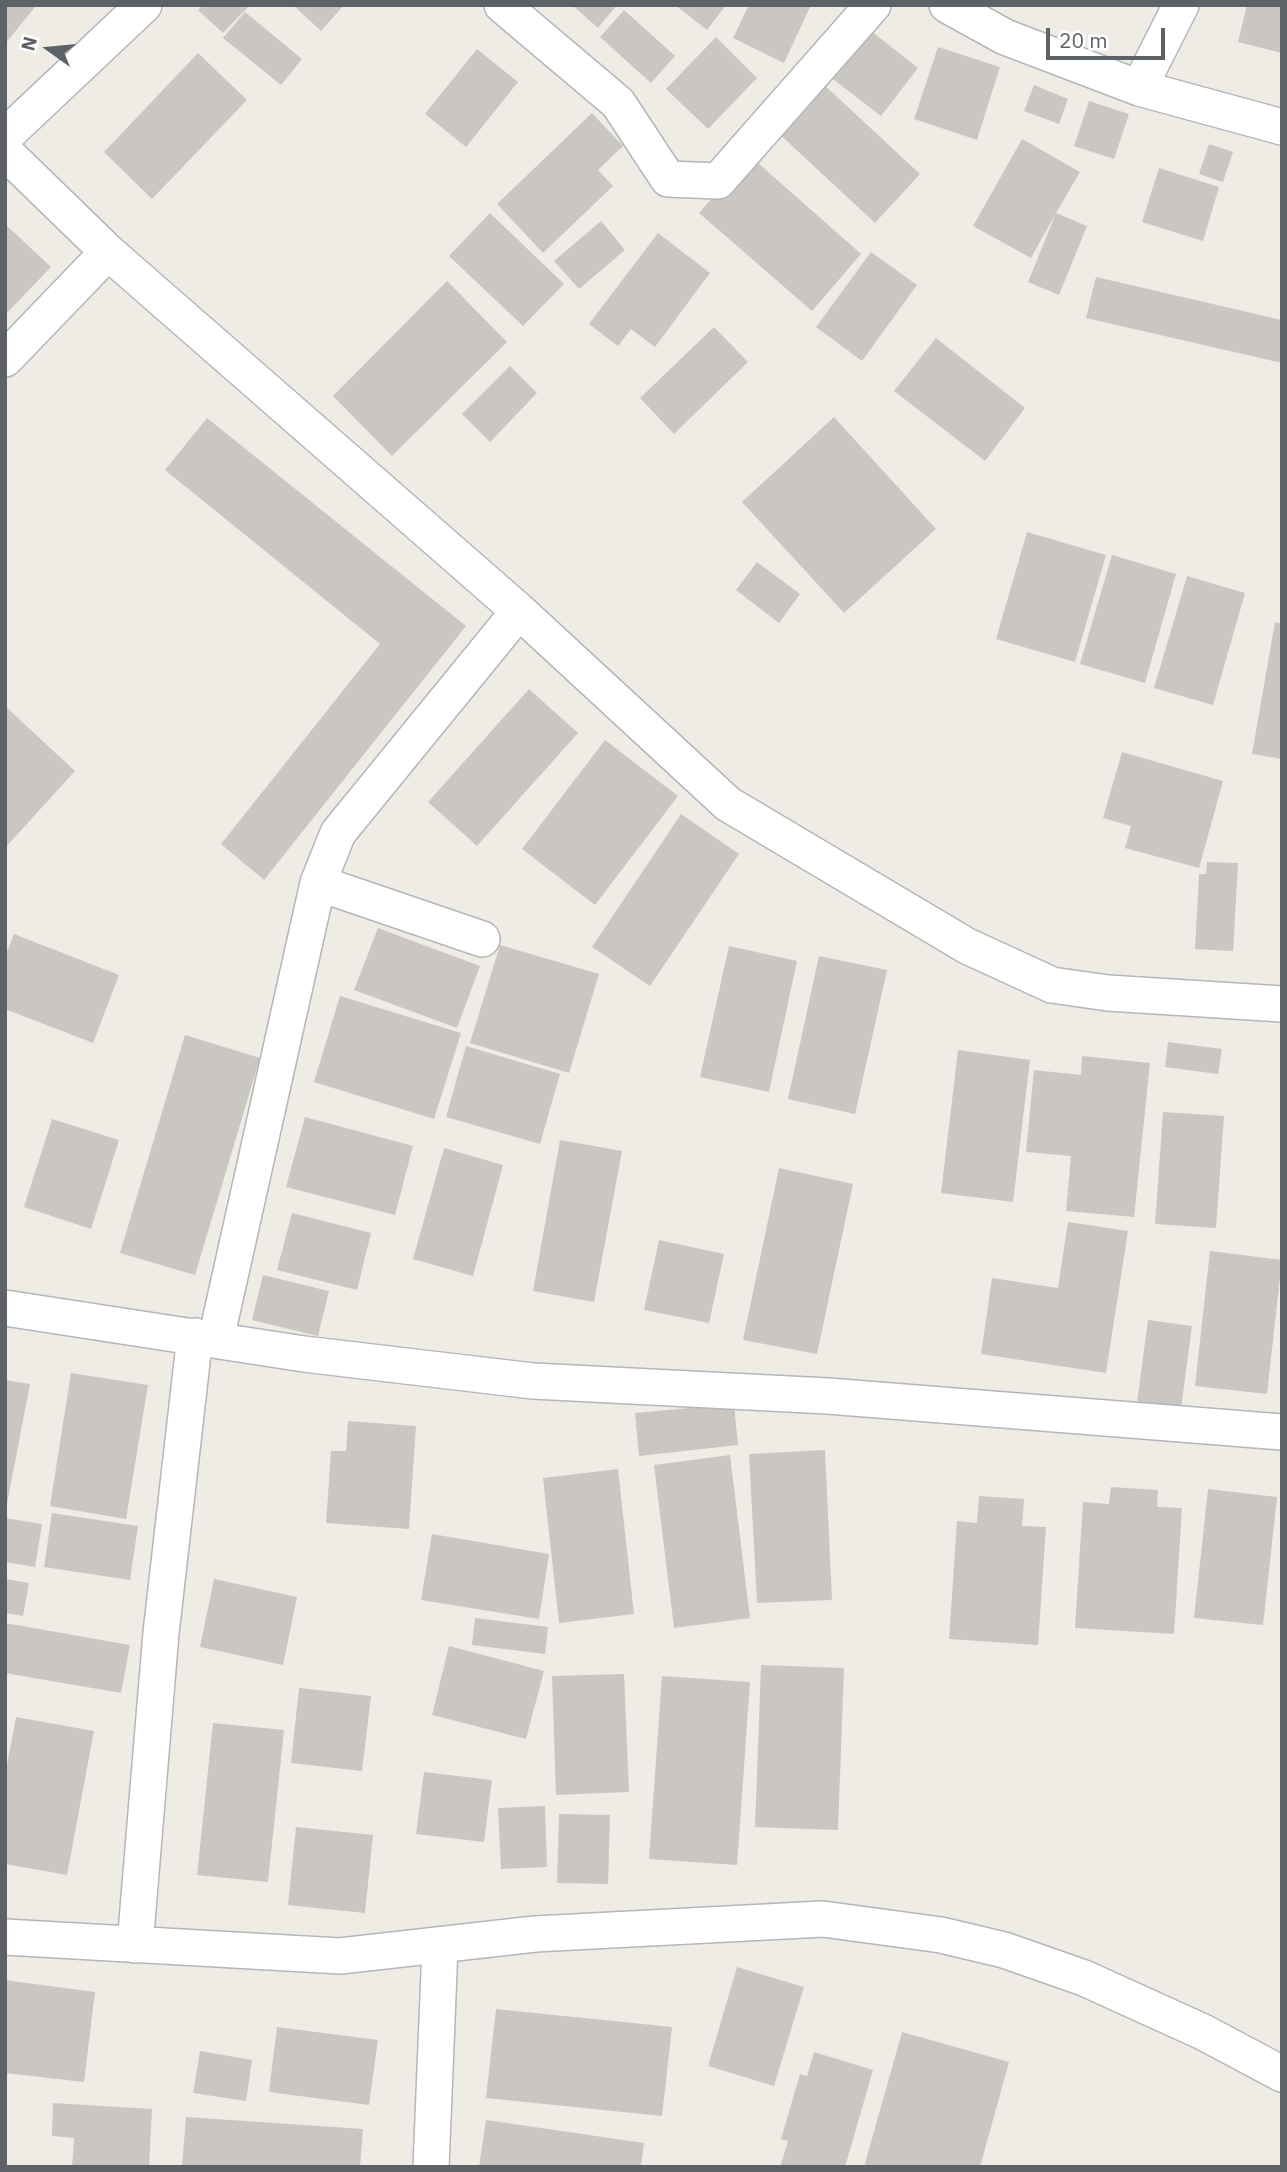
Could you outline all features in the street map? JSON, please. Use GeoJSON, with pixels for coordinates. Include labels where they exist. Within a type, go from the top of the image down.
{"type":"FeatureCollection","features":[{"type":"Feature","properties":{"kind":"street"},"geometry":{"type":"LineString","coordinates":[[5,135],[144,5]]}},
{"type":"Feature","properties":{"kind":"street"},"geometry":{"type":"LineString","coordinates":[[502,5],[618,103],[667,179],[718,181],[873,5]]}},
{"type":"Feature","properties":{"kind":"street"},"geometry":{"type":"LineString","coordinates":[[947,5],[1005,37],[1139,88],[1282,127]]}},
{"type":"Feature","properties":{"kind":"street"},"geometry":{"type":"LineString","coordinates":[[1139,88],[1181,5]]}},
{"type":"Feature","properties":{"kind":"street"},"geometry":{"type":"LineString","coordinates":[[5,152],[107,252],[519,611],[728,804],[968,946],[1052,985],[1108,993],[1282,1004]]}},
{"type":"Feature","properties":{"kind":"street"},"geometry":{"type":"LineString","coordinates":[[5,359],[107,252]]}},
{"type":"Feature","properties":{"kind":"street"},"geometry":{"type":"LineString","coordinates":[[135,1945],[161,1633],[206,1338],[318,883],[338,833],[519,611]]}},
{"type":"Feature","properties":{"kind":"street"},"geometry":{"type":"LineString","coordinates":[[318,883],[482,939]]}},
{"type":"Feature","properties":{"kind":"street"},"geometry":{"type":"LineString","coordinates":[[5,1308],[304,1354],[533,1381],[828,1396],[1282,1432]]}},
{"type":"Feature","properties":{"kind":"street"},"geometry":{"type":"LineString","coordinates":[[5,1937],[340,1956],[440,1947],[535,1934],[823,1919],[888,1927],[1004,1950],[1084,1978],[1203,2032],[1282,2074]]}},
{"type":"Feature","properties":{"kind":"street"},"geometry":{"type":"LineString","coordinates":[[431,2167],[440,1947]]}},
{"type":"Feature","properties":{"kind":"building"},"geometry":{"type":"Polygon","coordinates":[[[5,5],[35,7],[5,44],[5,5]]]}},
{"type":"Feature","properties":{"kind":"building"},"geometry":{"type":"Polygon","coordinates":[[[203,5],[250,5],[223,33],[198,10],[203,5]]]}},
{"type":"Feature","properties":{"kind":"building"},"geometry":{"type":"Polygon","coordinates":[[[293,5],[344,5],[321,31],[293,5]]]}},
{"type":"Feature","properties":{"kind":"building"},"geometry":{"type":"Polygon","coordinates":[[[572,5],[617,5],[598,28],[572,5]]]}},
{"type":"Feature","properties":{"kind":"building"},"geometry":{"type":"Polygon","coordinates":[[[675,5],[726,5],[707,30],[675,5]]]}},
{"type":"Feature","properties":{"kind":"building"},"geometry":{"type":"Polygon","coordinates":[[[749,5],[811,5],[784,63],[733,38],[749,5]]]}},
{"type":"Feature","properties":{"kind":"building"},"geometry":{"type":"Polygon","coordinates":[[[1247,5],[1282,5],[1282,53],[1238,42],[1247,5]]]}},
{"type":"Feature","properties":{"kind":"building"},"geometry":{"type":"Polygon","coordinates":[[[624,10],[675,56],[651,83],[600,37],[624,10]]]}},
{"type":"Feature","properties":{"kind":"building"},"geometry":{"type":"Polygon","coordinates":[[[245,12],[302,59],[281,85],[223,38],[245,12]]]}},
{"type":"Feature","properties":{"kind":"building"},"geometry":{"type":"Polygon","coordinates":[[[866,27],[918,68],[881,116],[829,76],[866,27]]]}},
{"type":"Feature","properties":{"kind":"building"},"geometry":{"type":"Polygon","coordinates":[[[716,37],[757,78],[708,129],[666,89],[716,37]]]}},
{"type":"Feature","properties":{"kind":"building"},"geometry":{"type":"Polygon","coordinates":[[[938,47],[1000,67],[977,140],[914,119],[938,47]]]}},
{"type":"Feature","properties":{"kind":"building"},"geometry":{"type":"Polygon","coordinates":[[[477,49],[518,82],[466,147],[425,114],[477,49]]]}},
{"type":"Feature","properties":{"kind":"building"},"geometry":{"type":"Polygon","coordinates":[[[198,53],[247,100],[152,199],[104,152],[198,53]]]}},
{"type":"Feature","properties":{"kind":"building"},"geometry":{"type":"Polygon","coordinates":[[[820,81],[920,174],[875,223],[775,130],[820,81]]]}},
{"type":"Feature","properties":{"kind":"building"},"geometry":{"type":"Polygon","coordinates":[[[1034,85],[1068,99],[1059,124],[1024,111],[1034,85]]]}},
{"type":"Feature","properties":{"kind":"building"},"geometry":{"type":"Polygon","coordinates":[[[1089,101],[1129,114],[1114,159],[1074,146],[1089,101]]]}},
{"type":"Feature","properties":{"kind":"building"},"geometry":{"type":"Polygon","coordinates":[[[592,113],[623,146],[598,170],[613,186],[543,253],[497,204],[592,113]]]}},
{"type":"Feature","properties":{"kind":"building"},"geometry":{"type":"Polygon","coordinates":[[[1022,139],[1080,172],[1031,258],[973,226],[1022,139]]]}},
{"type":"Feature","properties":{"kind":"building"},"geometry":{"type":"Polygon","coordinates":[[[1209,144],[1233,152],[1223,182],[1199,174],[1209,144]]]}},
{"type":"Feature","properties":{"kind":"building"},"geometry":{"type":"Polygon","coordinates":[[[749,155],[861,254],[812,311],[699,213],[749,155]]]}},
{"type":"Feature","properties":{"kind":"building"},"geometry":{"type":"Polygon","coordinates":[[[1159,168],[1219,187],[1203,241],[1142,222],[1159,168]]]}},
{"type":"Feature","properties":{"kind":"building"},"geometry":{"type":"Polygon","coordinates":[[[490,213],[564,284],[523,326],[449,256],[490,213]]]}},
{"type":"Feature","properties":{"kind":"building"},"geometry":{"type":"Polygon","coordinates":[[[1056,213],[1087,226],[1059,295],[1028,282],[1056,213]]]}},
{"type":"Feature","properties":{"kind":"building"},"geometry":{"type":"Polygon","coordinates":[[[601,221],[625,250],[579,289],[554,261],[601,221]]]}},
{"type":"Feature","properties":{"kind":"building"},"geometry":{"type":"Polygon","coordinates":[[[5,224],[51,267],[5,315],[5,224]]]}},
{"type":"Feature","properties":{"kind":"building"},"geometry":{"type":"Polygon","coordinates":[[[658,233],[710,273],[655,347],[631,329],[618,346],[589,324],[658,233]]]}},
{"type":"Feature","properties":{"kind":"building"},"geometry":{"type":"Polygon","coordinates":[[[871,252],[917,285],[862,361],[816,327],[871,252]]]}},
{"type":"Feature","properties":{"kind":"building"},"geometry":{"type":"Polygon","coordinates":[[[1096,277],[1282,320],[1282,363],[1086,318],[1096,277]]]}},
{"type":"Feature","properties":{"kind":"building"},"geometry":{"type":"Polygon","coordinates":[[[447,281],[507,342],[392,456],[333,396],[447,281]]]}},
{"type":"Feature","properties":{"kind":"building"},"geometry":{"type":"Polygon","coordinates":[[[714,327],[748,362],[674,434],[640,398],[714,327]]]}},
{"type":"Feature","properties":{"kind":"building"},"geometry":{"type":"Polygon","coordinates":[[[936,338],[1025,408],[985,461],[894,391],[936,338]]]}},
{"type":"Feature","properties":{"kind":"building"},"geometry":{"type":"Polygon","coordinates":[[[510,366],[537,393],[490,442],[462,414],[510,366]]]}},
{"type":"Feature","properties":{"kind":"building"},"geometry":{"type":"Polygon","coordinates":[[[834,417],[936,529],[844,613],[742,502],[834,417]]]}},
{"type":"Feature","properties":{"kind":"building"},"geometry":{"type":"Polygon","coordinates":[[[207,418],[466,626],[264,880],[221,844],[380,644],[165,470],[207,418]]]}},
{"type":"Feature","properties":{"kind":"building"},"geometry":{"type":"Polygon","coordinates":[[[1027,532],[1106,555],[1075,662],[996,639],[1027,532]]]}},
{"type":"Feature","properties":{"kind":"building"},"geometry":{"type":"Polygon","coordinates":[[[1112,555],[1176,574],[1145,683],[1080,664],[1112,555]]]}},
{"type":"Feature","properties":{"kind":"building"},"geometry":{"type":"Polygon","coordinates":[[[757,562],[800,594],[779,623],[736,590],[757,562]]]}},
{"type":"Feature","properties":{"kind":"building"},"geometry":{"type":"Polygon","coordinates":[[[1187,576],[1245,593],[1213,705],[1154,688],[1187,576]]]}},
{"type":"Feature","properties":{"kind":"building"},"geometry":{"type":"Polygon","coordinates":[[[1275,622],[1282,624],[1282,759],[1252,754],[1275,622]]]}},
{"type":"Feature","properties":{"kind":"building"},"geometry":{"type":"Polygon","coordinates":[[[529,689],[578,733],[477,846],[428,802],[529,689]]]}},
{"type":"Feature","properties":{"kind":"building"},"geometry":{"type":"Polygon","coordinates":[[[5,706],[75,771],[5,848],[5,706]]]}},
{"type":"Feature","properties":{"kind":"building"},"geometry":{"type":"Polygon","coordinates":[[[605,740],[678,796],[595,905],[522,849],[605,740]]]}},
{"type":"Feature","properties":{"kind":"building"},"geometry":{"type":"Polygon","coordinates":[[[1122,752],[1223,781],[1199,868],[1125,848],[1131,826],[1103,818],[1122,752]]]}},
{"type":"Feature","properties":{"kind":"building"},"geometry":{"type":"Polygon","coordinates":[[[681,814],[739,854],[650,986],[592,947],[681,814]]]}},
{"type":"Feature","properties":{"kind":"building"},"geometry":{"type":"Polygon","coordinates":[[[1207,862],[1238,863],[1233,951],[1195,949],[1199,874],[1206,874],[1207,862]]]}},
{"type":"Feature","properties":{"kind":"building"},"geometry":{"type":"Polygon","coordinates":[[[378,928],[480,966],[457,1028],[354,990],[378,928]]]}},
{"type":"Feature","properties":{"kind":"building"},"geometry":{"type":"Polygon","coordinates":[[[14,934],[119,975],[93,1043],[5,1009],[5,957],[14,934]]]}},
{"type":"Feature","properties":{"kind":"building"},"geometry":{"type":"Polygon","coordinates":[[[500,945],[599,974],[569,1073],[470,1043],[500,945]]]}},
{"type":"Feature","properties":{"kind":"building"},"geometry":{"type":"Polygon","coordinates":[[[729,946],[797,961],[769,1092],[700,1077],[729,946]]]}},
{"type":"Feature","properties":{"kind":"building"},"geometry":{"type":"Polygon","coordinates":[[[819,956],[887,970],[855,1114],[788,1099],[819,956]]]}},
{"type":"Feature","properties":{"kind":"building"},"geometry":{"type":"Polygon","coordinates":[[[340,996],[461,1033],[434,1119],[314,1082],[340,996]]]}},
{"type":"Feature","properties":{"kind":"building"},"geometry":{"type":"Polygon","coordinates":[[[185,1035],[260,1058],[195,1275],[120,1253],[185,1035]]]}},
{"type":"Feature","properties":{"kind":"building"},"geometry":{"type":"Polygon","coordinates":[[[1168,1042],[1222,1049],[1218,1074],[1165,1067],[1168,1042]]]}},
{"type":"Feature","properties":{"kind":"building"},"geometry":{"type":"Polygon","coordinates":[[[466,1046],[560,1074],[540,1144],[446,1117],[466,1046]]]}},
{"type":"Feature","properties":{"kind":"building"},"geometry":{"type":"Polygon","coordinates":[[[958,1050],[1030,1060],[1013,1202],[941,1193],[958,1050]]]}},
{"type":"Feature","properties":{"kind":"building"},"geometry":{"type":"Polygon","coordinates":[[[1082,1056],[1150,1063],[1134,1217],[1066,1211],[1071,1156],[1026,1152],[1034,1070],[1081,1075],[1082,1056]]]}},
{"type":"Feature","properties":{"kind":"building"},"geometry":{"type":"Polygon","coordinates":[[[1163,1112],[1224,1116],[1216,1228],[1155,1224],[1163,1112]]]}},
{"type":"Feature","properties":{"kind":"building"},"geometry":{"type":"Polygon","coordinates":[[[305,1117],[413,1146],[395,1215],[286,1187],[305,1117]]]}},
{"type":"Feature","properties":{"kind":"building"},"geometry":{"type":"Polygon","coordinates":[[[52,1119],[119,1140],[91,1229],[24,1207],[52,1119]]]}},
{"type":"Feature","properties":{"kind":"building"},"geometry":{"type":"Polygon","coordinates":[[[560,1140],[622,1151],[594,1302],[533,1291],[560,1140]]]}},
{"type":"Feature","properties":{"kind":"building"},"geometry":{"type":"Polygon","coordinates":[[[444,1148],[503,1165],[473,1276],[413,1259],[444,1148]]]}},
{"type":"Feature","properties":{"kind":"building"},"geometry":{"type":"Polygon","coordinates":[[[779,1168],[853,1184],[817,1354],[743,1340],[779,1168]]]}},
{"type":"Feature","properties":{"kind":"building"},"geometry":{"type":"Polygon","coordinates":[[[292,1213],[371,1233],[357,1290],[277,1270],[292,1213]]]}},
{"type":"Feature","properties":{"kind":"building"},"geometry":{"type":"Polygon","coordinates":[[[1068,1222],[1128,1231],[1106,1373],[981,1354],[992,1278],[1058,1288],[1068,1222]]]}},
{"type":"Feature","properties":{"kind":"building"},"geometry":{"type":"Polygon","coordinates":[[[659,1240],[724,1254],[709,1323],[644,1310],[659,1240]]]}},
{"type":"Feature","properties":{"kind":"building"},"geometry":{"type":"Polygon","coordinates":[[[1210,1251],[1282,1260],[1267,1394],[1195,1386],[1210,1251]]]}},
{"type":"Feature","properties":{"kind":"building"},"geometry":{"type":"Polygon","coordinates":[[[263,1275],[329,1291],[318,1336],[252,1320],[263,1275]]]}},
{"type":"Feature","properties":{"kind":"building"},"geometry":{"type":"Polygon","coordinates":[[[1148,1320],[1192,1326],[1181,1409],[1137,1403],[1148,1320]]]}},
{"type":"Feature","properties":{"kind":"building"},"geometry":{"type":"Polygon","coordinates":[[[71,1373],[148,1385],[126,1519],[50,1506],[71,1373]]]}},
{"type":"Feature","properties":{"kind":"building"},"geometry":{"type":"Polygon","coordinates":[[[5,1380],[30,1384],[7,1504],[5,1504],[5,1380]]]}},
{"type":"Feature","properties":{"kind":"building"},"geometry":{"type":"Polygon","coordinates":[[[734,1404],[738,1445],[639,1456],[635,1413],[734,1404]]]}},
{"type":"Feature","properties":{"kind":"building"},"geometry":{"type":"Polygon","coordinates":[[[348,1421],[416,1426],[409,1529],[326,1523],[331,1451],[346,1451],[348,1421]]]}},
{"type":"Feature","properties":{"kind":"building"},"geometry":{"type":"Polygon","coordinates":[[[825,1450],[832,1600],[757,1603],[749,1454],[825,1450]]]}},
{"type":"Feature","properties":{"kind":"building"},"geometry":{"type":"Polygon","coordinates":[[[730,1455],[750,1618],[674,1628],[654,1465],[730,1455]]]}},
{"type":"Feature","properties":{"kind":"building"},"geometry":{"type":"Polygon","coordinates":[[[618,1469],[634,1614],[559,1623],[543,1478],[618,1469]]]}},
{"type":"Feature","properties":{"kind":"building"},"geometry":{"type":"Polygon","coordinates":[[[1111,1487],[1158,1490],[1157,1507],[1182,1508],[1174,1634],[1075,1628],[1083,1502],[1109,1504],[1111,1487]]]}},
{"type":"Feature","properties":{"kind":"building"},"geometry":{"type":"Polygon","coordinates":[[[1208,1489],[1277,1497],[1263,1625],[1194,1618],[1208,1489]]]}},
{"type":"Feature","properties":{"kind":"building"},"geometry":{"type":"Polygon","coordinates":[[[979,1496],[1024,1499],[1022,1526],[1046,1527],[1038,1645],[949,1639],[957,1521],[977,1523],[979,1496]]]}},
{"type":"Feature","properties":{"kind":"building"},"geometry":{"type":"Polygon","coordinates":[[[52,1513],[138,1526],[130,1580],[44,1567],[52,1513]]]}},
{"type":"Feature","properties":{"kind":"building"},"geometry":{"type":"Polygon","coordinates":[[[5,1518],[42,1524],[35,1567],[5,1562],[5,1518]]]}},
{"type":"Feature","properties":{"kind":"building"},"geometry":{"type":"Polygon","coordinates":[[[432,1534],[549,1554],[539,1619],[421,1600],[432,1534]]]}},
{"type":"Feature","properties":{"kind":"building"},"geometry":{"type":"Polygon","coordinates":[[[5,1579],[29,1583],[23,1616],[5,1613],[5,1579]]]}},
{"type":"Feature","properties":{"kind":"building"},"geometry":{"type":"Polygon","coordinates":[[[214,1579],[297,1597],[283,1665],[200,1647],[214,1579]]]}},
{"type":"Feature","properties":{"kind":"building"},"geometry":{"type":"Polygon","coordinates":[[[475,1618],[548,1627],[545,1654],[472,1645],[475,1618]]]}},
{"type":"Feature","properties":{"kind":"building"},"geometry":{"type":"Polygon","coordinates":[[[5,1623],[130,1645],[121,1693],[5,1673],[5,1623]]]}},
{"type":"Feature","properties":{"kind":"building"},"geometry":{"type":"Polygon","coordinates":[[[449,1646],[544,1671],[526,1739],[432,1715],[449,1646]]]}},
{"type":"Feature","properties":{"kind":"building"},"geometry":{"type":"Polygon","coordinates":[[[761,1665],[844,1668],[838,1830],[755,1827],[761,1665]]]}},
{"type":"Feature","properties":{"kind":"building"},"geometry":{"type":"Polygon","coordinates":[[[624,1674],[629,1792],[556,1795],[552,1676],[624,1674]]]}},
{"type":"Feature","properties":{"kind":"building"},"geometry":{"type":"Polygon","coordinates":[[[662,1676],[750,1682],[737,1865],[649,1859],[662,1676]]]}},
{"type":"Feature","properties":{"kind":"building"},"geometry":{"type":"Polygon","coordinates":[[[299,1688],[371,1696],[362,1771],[291,1763],[299,1688]]]}},
{"type":"Feature","properties":{"kind":"building"},"geometry":{"type":"Polygon","coordinates":[[[16,1717],[94,1731],[67,1875],[5,1864],[5,1775],[16,1717]]]}},
{"type":"Feature","properties":{"kind":"building"},"geometry":{"type":"Polygon","coordinates":[[[213,1723],[284,1730],[268,1882],[197,1875],[213,1723]]]}},
{"type":"Feature","properties":{"kind":"building"},"geometry":{"type":"Polygon","coordinates":[[[424,1772],[492,1780],[484,1842],[416,1834],[424,1772]]]}},
{"type":"Feature","properties":{"kind":"building"},"geometry":{"type":"Polygon","coordinates":[[[545,1806],[547,1867],[501,1869],[498,1808],[545,1806]]]}},
{"type":"Feature","properties":{"kind":"building"},"geometry":{"type":"Polygon","coordinates":[[[559,1814],[610,1815],[608,1884],[557,1883],[559,1814]]]}},
{"type":"Feature","properties":{"kind":"building"},"geometry":{"type":"Polygon","coordinates":[[[296,1827],[373,1835],[365,1913],[288,1905],[296,1827]]]}},
{"type":"Feature","properties":{"kind":"building"},"geometry":{"type":"Polygon","coordinates":[[[737,1967],[804,1987],[774,2086],[708,2066],[737,1967]]]}},
{"type":"Feature","properties":{"kind":"building"},"geometry":{"type":"Polygon","coordinates":[[[5,1980],[95,1992],[84,2082],[5,2073],[5,1980]]]}},
{"type":"Feature","properties":{"kind":"building"},"geometry":{"type":"Polygon","coordinates":[[[496,2009],[672,2027],[662,2116],[486,2098],[496,2009]]]}},
{"type":"Feature","properties":{"kind":"building"},"geometry":{"type":"Polygon","coordinates":[[[277,2027],[378,2040],[369,2105],[269,2092],[277,2027]]]}},
{"type":"Feature","properties":{"kind":"building"},"geometry":{"type":"Polygon","coordinates":[[[902,2032],[1009,2062],[980,2167],[864,2167],[902,2032]]]}},
{"type":"Feature","properties":{"kind":"building"},"geometry":{"type":"Polygon","coordinates":[[[200,2051],[252,2060],[246,2101],[193,2093],[200,2051]]]}},
{"type":"Feature","properties":{"kind":"building"},"geometry":{"type":"Polygon","coordinates":[[[814,2052],[873,2070],[845,2167],[780,2167],[788,2141],[781,2139],[800,2074],[807,2076],[814,2052]]]}},
{"type":"Feature","properties":{"kind":"building"},"geometry":{"type":"Polygon","coordinates":[[[53,2103],[152,2109],[149,2167],[72,2167],[74,2138],[52,2136],[53,2103]]]}},
{"type":"Feature","properties":{"kind":"building"},"geometry":{"type":"Polygon","coordinates":[[[186,2117],[363,2129],[360,2167],[182,2167],[186,2117]]]}},
{"type":"Feature","properties":{"kind":"building"},"geometry":{"type":"Polygon","coordinates":[[[486,2120],[644,2143],[641,2167],[479,2167],[486,2120]]]}}]}
